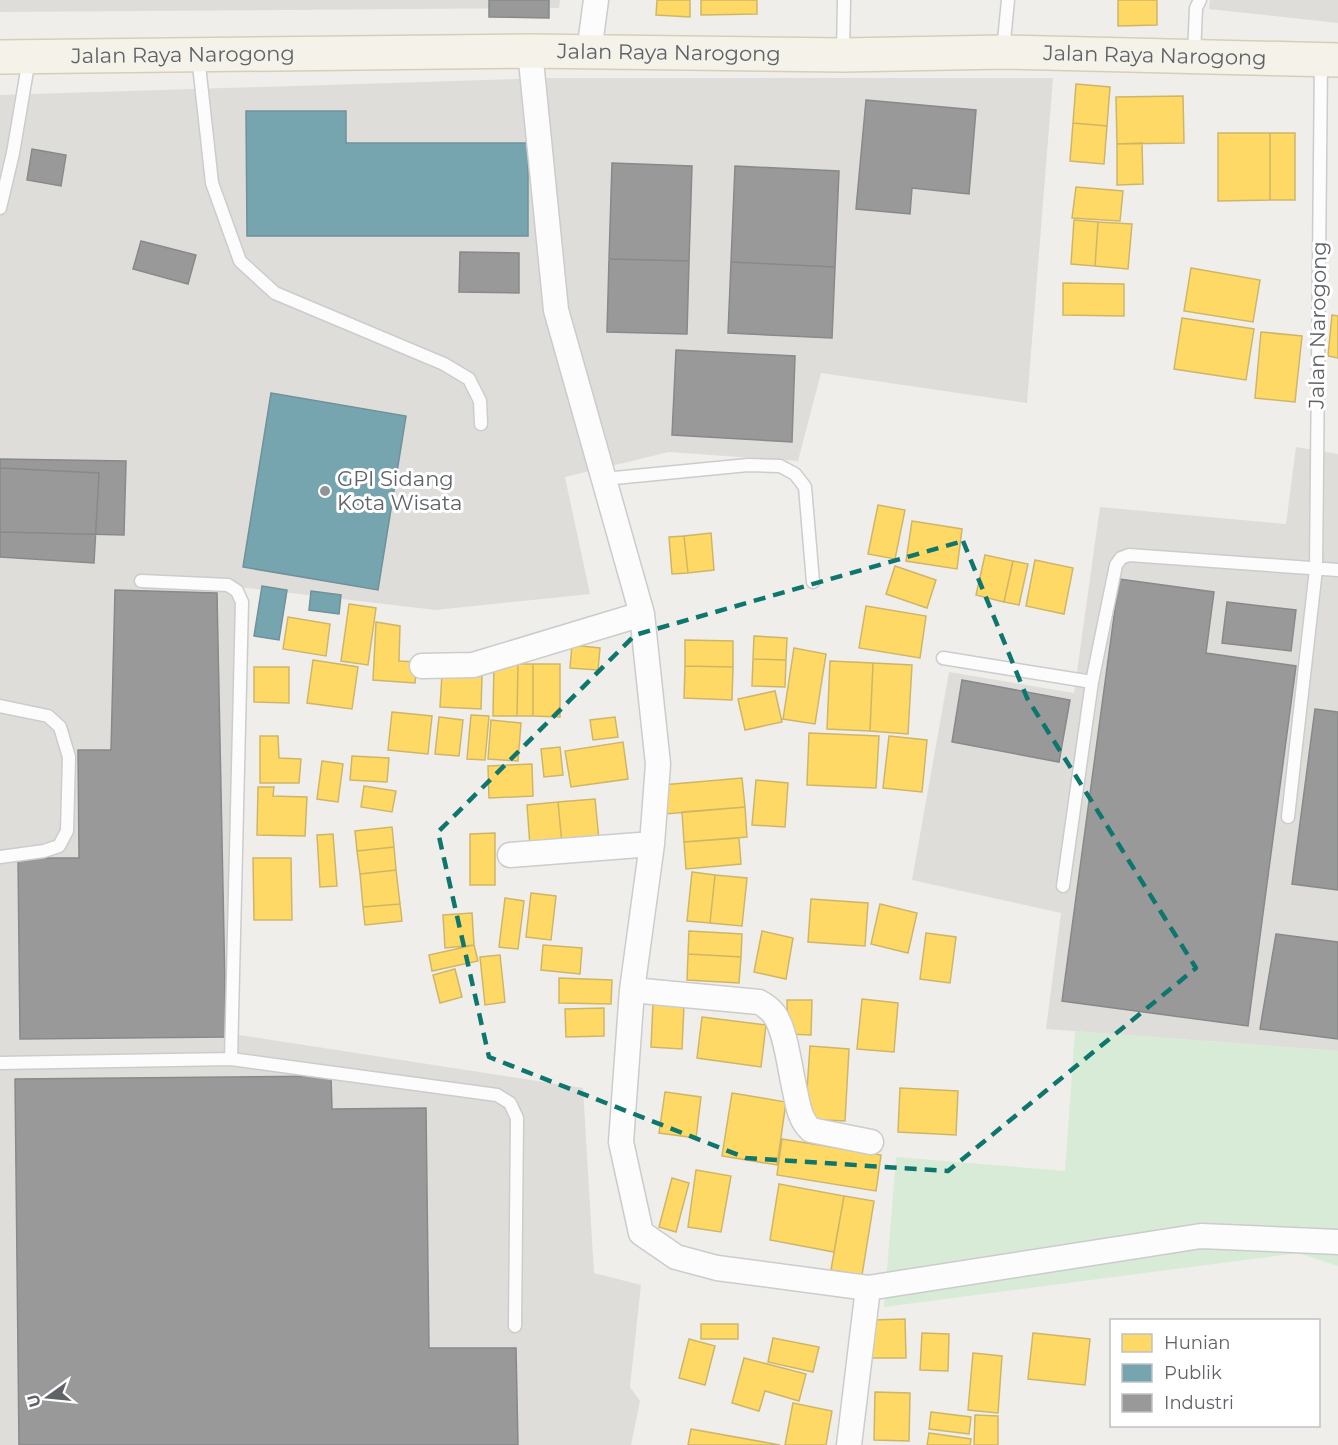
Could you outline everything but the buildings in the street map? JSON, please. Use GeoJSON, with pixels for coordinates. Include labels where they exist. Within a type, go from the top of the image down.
{"type":"FeatureCollection","features":[{"type":"Feature","properties":{"kind":"main road","name":"Jalan Raya Narogong"},"geometry":{"type":"LineString","coordinates":[[15,57],[530,51],[843,55],[1003,52],[1330,59]]}},
{"type":"Feature","properties":{"kind":"street"},"geometry":{"type":"LineString","coordinates":[[589,52],[596,0]]}},
{"type":"Feature","properties":{"kind":"street"},"geometry":{"type":"LineString","coordinates":[[530,51],[556,310],[642,614],[658,764],[652,844],[632,990],[621,1142],[641,1233],[676,1257],[717,1268],[868,1288],[1201,1236],[1338,1242]]}},
{"type":"Feature","properties":{"kind":"street"},"geometry":{"type":"LineString","coordinates":[[422,666],[473,665],[642,614]]}},
{"type":"Feature","properties":{"kind":"street"},"geometry":{"type":"LineString","coordinates":[[510,855],[652,844]]}},
{"type":"Feature","properties":{"kind":"street"},"geometry":{"type":"LineString","coordinates":[[632,990],[759,1002],[767,1006],[781,1028],[796,1100],[805,1124],[811,1130],[871,1142]]}},
{"type":"Feature","properties":{"kind":"street"},"geometry":{"type":"LineString","coordinates":[[849,1445],[868,1288]]}},
{"type":"Feature","properties":{"kind":"lane"},"geometry":{"type":"LineString","coordinates":[[843,55],[844,0]]}},
{"type":"Feature","properties":{"kind":"lane"},"geometry":{"type":"LineString","coordinates":[[1003,52],[1008,0]]}},
{"type":"Feature","properties":{"kind":"lane"},"geometry":{"type":"LineString","coordinates":[[1194,56],[1196,8],[1200,0]]}},
{"type":"Feature","properties":{"kind":"lane"},"geometry":{"type":"LineString","coordinates":[[198,56],[212,183],[240,261],[275,293],[444,364],[469,379],[480,401],[481,424]]}},
{"type":"Feature","properties":{"kind":"lane"},"geometry":{"type":"LineString","coordinates":[[0,208],[13,153],[15,57]]}},
{"type":"Feature","properties":{"kind":"lane","name":"Jalan Narogong"},"geometry":{"type":"LineString","coordinates":[[1288,817],[1316,569],[1330,59]]}},
{"type":"Feature","properties":{"kind":"lane"},"geometry":{"type":"LineString","coordinates":[[604,480],[748,465],[780,466],[795,474],[805,488],[813,582]]}},
{"type":"Feature","properties":{"kind":"lane"},"geometry":{"type":"LineString","coordinates":[[1063,886],[1092,682],[1116,566],[1121,558],[1129,555],[1338,570]]}},
{"type":"Feature","properties":{"kind":"lane"},"geometry":{"type":"LineString","coordinates":[[141,581],[228,585],[237,591],[242,602],[231,1059]]}},
{"type":"Feature","properties":{"kind":"lane"},"geometry":{"type":"LineString","coordinates":[[943,658],[1092,682]]}},
{"type":"Feature","properties":{"kind":"lane"},"geometry":{"type":"LineString","coordinates":[[0,706],[48,716],[60,727],[69,757],[67,831],[59,846],[44,851],[0,857]]}},
{"type":"Feature","properties":{"kind":"lane"},"geometry":{"type":"LineString","coordinates":[[0,1063],[231,1059],[497,1095],[510,1104],[517,1118],[515,1326]]}},
{"type":"Feature","properties":{"kind":"highlighted area"},"geometry":{"type":"Polygon","coordinates":[[[963,541],[1027,698],[1196,968],[948,1171],[746,1158],[489,1057],[438,832],[635,635],[963,541]]]}},
{"type":"Feature","properties":{"kind":"shaded area"},"geometry":{"type":"Polygon","coordinates":[[[0,0],[560,0],[559,8],[0,12],[0,0]]]}},
{"type":"Feature","properties":{"kind":"shaded area"},"geometry":{"type":"Polygon","coordinates":[[[1210,0],[1338,0],[1338,23],[1209,9],[1210,0]]]}},
{"type":"Feature","properties":{"kind":"shaded area"},"geometry":{"type":"Polygon","coordinates":[[[552,78],[1053,78],[1027,403],[821,373],[798,461],[669,452],[565,477],[590,594],[436,610],[238,587],[233,1034],[583,1088],[594,1273],[641,1285],[630,1387],[640,1401],[631,1445],[0,1445],[0,95],[552,78]]]}},
{"type":"Feature","properties":{"kind":"shaded area"},"geometry":{"type":"Polygon","coordinates":[[[1296,447],[1338,454],[1338,1051],[1046,1029],[1061,913],[912,880],[949,672],[1074,693],[1100,507],[1286,524],[1296,447]]]}},
{"type":"Feature","properties":{"kind":"green space"},"geometry":{"type":"Polygon","coordinates":[[[1075,1031],[1338,1051],[1338,1266],[1298,1253],[884,1307],[896,1157],[1065,1171],[1075,1031]]]}},
{"type":"Feature","properties":{"kind":"place","name":"GPI Sidang Kota Wisata"},"geometry":{"type":"Point","coordinates":[325,491]}}]}
